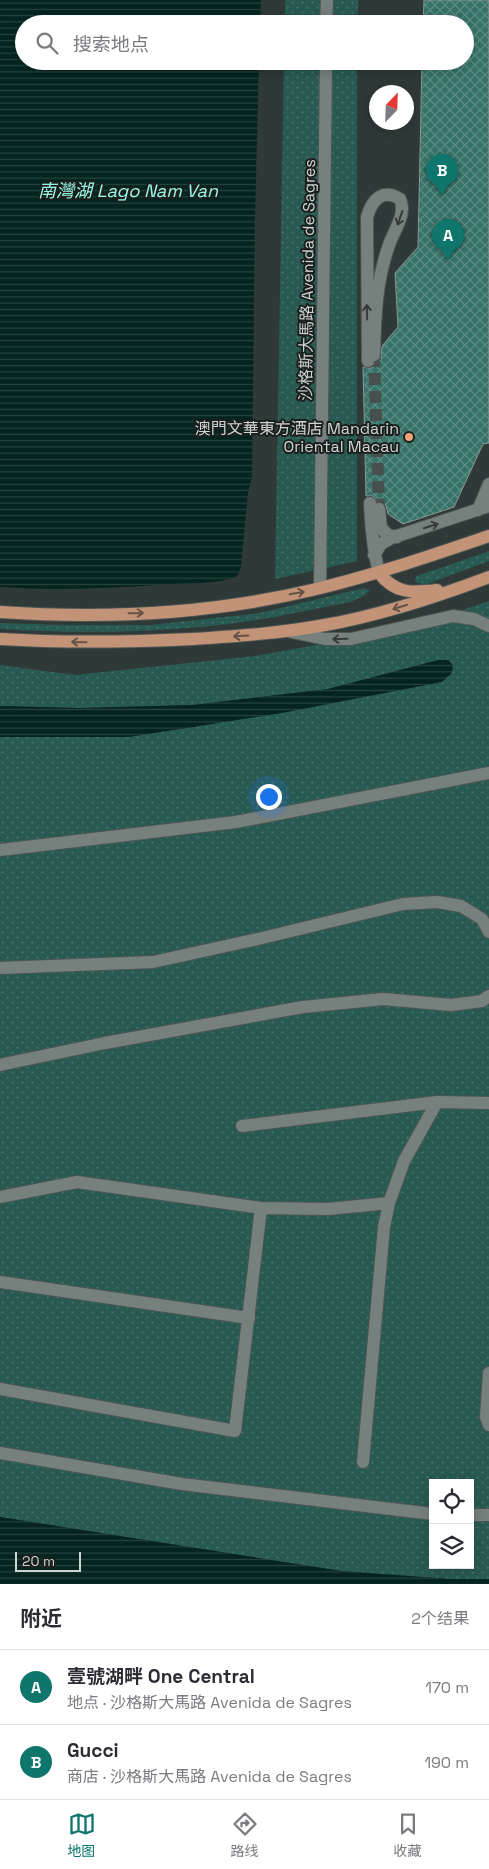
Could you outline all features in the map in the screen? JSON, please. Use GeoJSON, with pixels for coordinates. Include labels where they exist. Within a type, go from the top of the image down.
{"type":"FeatureCollection","features":[{"type":"Feature","properties":{"kind":"main road"},"geometry":{"type":"LineString","coordinates":[[0,612],[47,615],[166,612],[249,602],[320,588],[379,573],[489,536]]}},
{"type":"Feature","properties":{"kind":"main road"},"geometry":{"type":"LineString","coordinates":[[379,573],[386,583],[403,590],[416,592],[463,586]]}},
{"type":"Feature","properties":{"kind":"main road"},"geometry":{"type":"LineString","coordinates":[[0,639],[41,642],[121,643],[261,635],[326,625],[396,609],[489,577]]}},
{"type":"Feature","properties":{"kind":"street"},"geometry":{"type":"LineString","coordinates":[[326,15],[327,0]]}},
{"type":"Feature","properties":{"kind":"street","name":"沙格斯大馬路 Avenida de Sagres"},"geometry":{"type":"LineString","coordinates":[[320,588],[326,70]]}},
{"type":"Feature","properties":{"kind":"street"},"geometry":{"type":"LineString","coordinates":[[385,195],[394,195],[400,198],[403,213],[382,266],[377,290],[371,358],[366,217],[370,206],[376,199],[385,195]]}},
{"type":"Feature","properties":{"kind":"street"},"geometry":{"type":"LineString","coordinates":[[374,555],[381,544],[396,537],[483,508],[489,484]]}},
{"type":"Feature","properties":{"kind":"street"},"geometry":{"type":"LineString","coordinates":[[379,573],[374,555],[371,524],[375,506],[381,528],[388,535],[396,537]]}},
{"type":"Feature","properties":{"kind":"street"},"geometry":{"type":"LineString","coordinates":[[286,631],[325,639],[351,639],[453,616],[474,619],[489,626]]}},
{"type":"Feature","properties":{"kind":"street"},"geometry":{"type":"LineString","coordinates":[[0,850],[236,822],[489,773]]}},
{"type":"Feature","properties":{"kind":"street"},"geometry":{"type":"LineString","coordinates":[[0,968],[153,962],[403,904],[437,902],[462,906],[482,919],[489,932]]}},
{"type":"Feature","properties":{"kind":"street"},"geometry":{"type":"LineString","coordinates":[[0,1065],[105,1042],[303,1008],[383,999],[451,1005],[482,1001],[489,996]]}},
{"type":"Feature","properties":{"kind":"street"},"geometry":{"type":"LineString","coordinates":[[364,1462],[382,1243],[389,1203],[404,1161],[437,1102]]}},
{"type":"Feature","properties":{"kind":"street"},"geometry":{"type":"LineString","coordinates":[[242,1126],[437,1102],[489,1103]]}},
{"type":"Feature","properties":{"kind":"street"},"geometry":{"type":"LineString","coordinates":[[0,1198],[77,1182],[261,1208],[328,1209],[389,1203]]}},
{"type":"Feature","properties":{"kind":"street"},"geometry":{"type":"LineString","coordinates":[[0,1389],[236,1431],[261,1208]]}},
{"type":"Feature","properties":{"kind":"street"},"geometry":{"type":"LineString","coordinates":[[0,1282],[248,1318]]}},
{"type":"Feature","properties":{"kind":"street"},"geometry":{"type":"LineString","coordinates":[[489,1373],[486,1417],[489,1425]]}},
{"type":"Feature","properties":{"kind":"street"},"geometry":{"type":"LineString","coordinates":[[0,1453],[182,1484],[429,1514]]}},
{"type":"Feature","properties":{"kind":"street"},"geometry":{"type":"LineString","coordinates":[[474,1515],[489,1515]]}},
{"type":"Feature","properties":{"kind":"shaded area"},"geometry":{"type":"Polygon","coordinates":[[[285,0],[358,0],[358,15],[285,15],[285,0]]]}},
{"type":"Feature","properties":{"kind":"shaded area"},"geometry":{"type":"Polygon","coordinates":[[[284,70],[357,70],[357,561],[275,579],[284,70]]]}},
{"type":"Feature","properties":{"kind":"shaded area"},"geometry":{"type":"Polygon","coordinates":[[[489,551],[489,561],[427,584],[416,583],[415,579],[417,576],[489,551]]]}},
{"type":"Feature","properties":{"kind":"shaded area"},"geometry":{"type":"Polygon","coordinates":[[[364,588],[370,590],[365,595],[351,602],[263,619],[219,625],[125,631],[62,632],[0,629],[0,623],[150,625],[260,613],[364,588]]]}},
{"type":"Feature","properties":{"kind":"shaded area"},"geometry":{"type":"Polygon","coordinates":[[[489,601],[489,1579],[450,1579],[341,1571],[0,1517],[0,715],[182,729],[313,707],[438,660],[328,689],[193,705],[80,708],[0,706],[0,665],[75,675],[255,656],[406,629],[489,601]]]}},
{"type":"Feature","properties":{"kind":"water","name":"南灣湖 Lago Nam Van"},"geometry":{"type":"Polygon","coordinates":[[[0,0],[261,0],[260,15],[15,15],[15,70],[259,70],[252,477],[248,493],[241,567],[236,577],[210,582],[107,588],[43,589],[0,587],[0,0]]]}},
{"type":"Feature","properties":{"kind":"water"},"geometry":{"type":"Polygon","coordinates":[[[438,660],[448,660],[453,665],[452,673],[442,682],[282,713],[129,737],[0,737],[0,706],[80,708],[193,705],[328,689],[438,660]]]}},
{"type":"Feature","properties":{"kind":"water"},"geometry":{"type":"Polygon","coordinates":[[[0,1517],[341,1571],[450,1579],[489,1579],[489,1584],[0,1584],[0,1517]]]}},
{"type":"Feature","properties":{"kind":"building"},"geometry":{"type":"Polygon","coordinates":[[[424,0],[489,0],[489,443],[483,444],[454,507],[403,524],[388,514],[386,505],[383,502],[378,501],[373,496],[366,496],[363,367],[372,368],[381,360],[382,346],[398,327],[395,273],[418,247],[422,70],[474,70],[474,15],[423,15],[424,0]]]}},
{"type":"Feature","properties":{"kind":"tunnel"},"geometry":{"type":"LineString","coordinates":[[374,355],[379,509]]}},
{"type":"Feature","properties":{"kind":"place","name":"Gucci"},"geometry":{"type":"Point","coordinates":[442,195]}},
{"type":"Feature","properties":{"kind":"place","name":"壹號湖畔 One Central"},"geometry":{"type":"Point","coordinates":[448,260]}},
{"type":"Feature","properties":{"kind":"place","name":"澳門文華東方酒店 Mandarin Oriental Macau"},"geometry":{"type":"Point","coordinates":[409,437]}}]}
